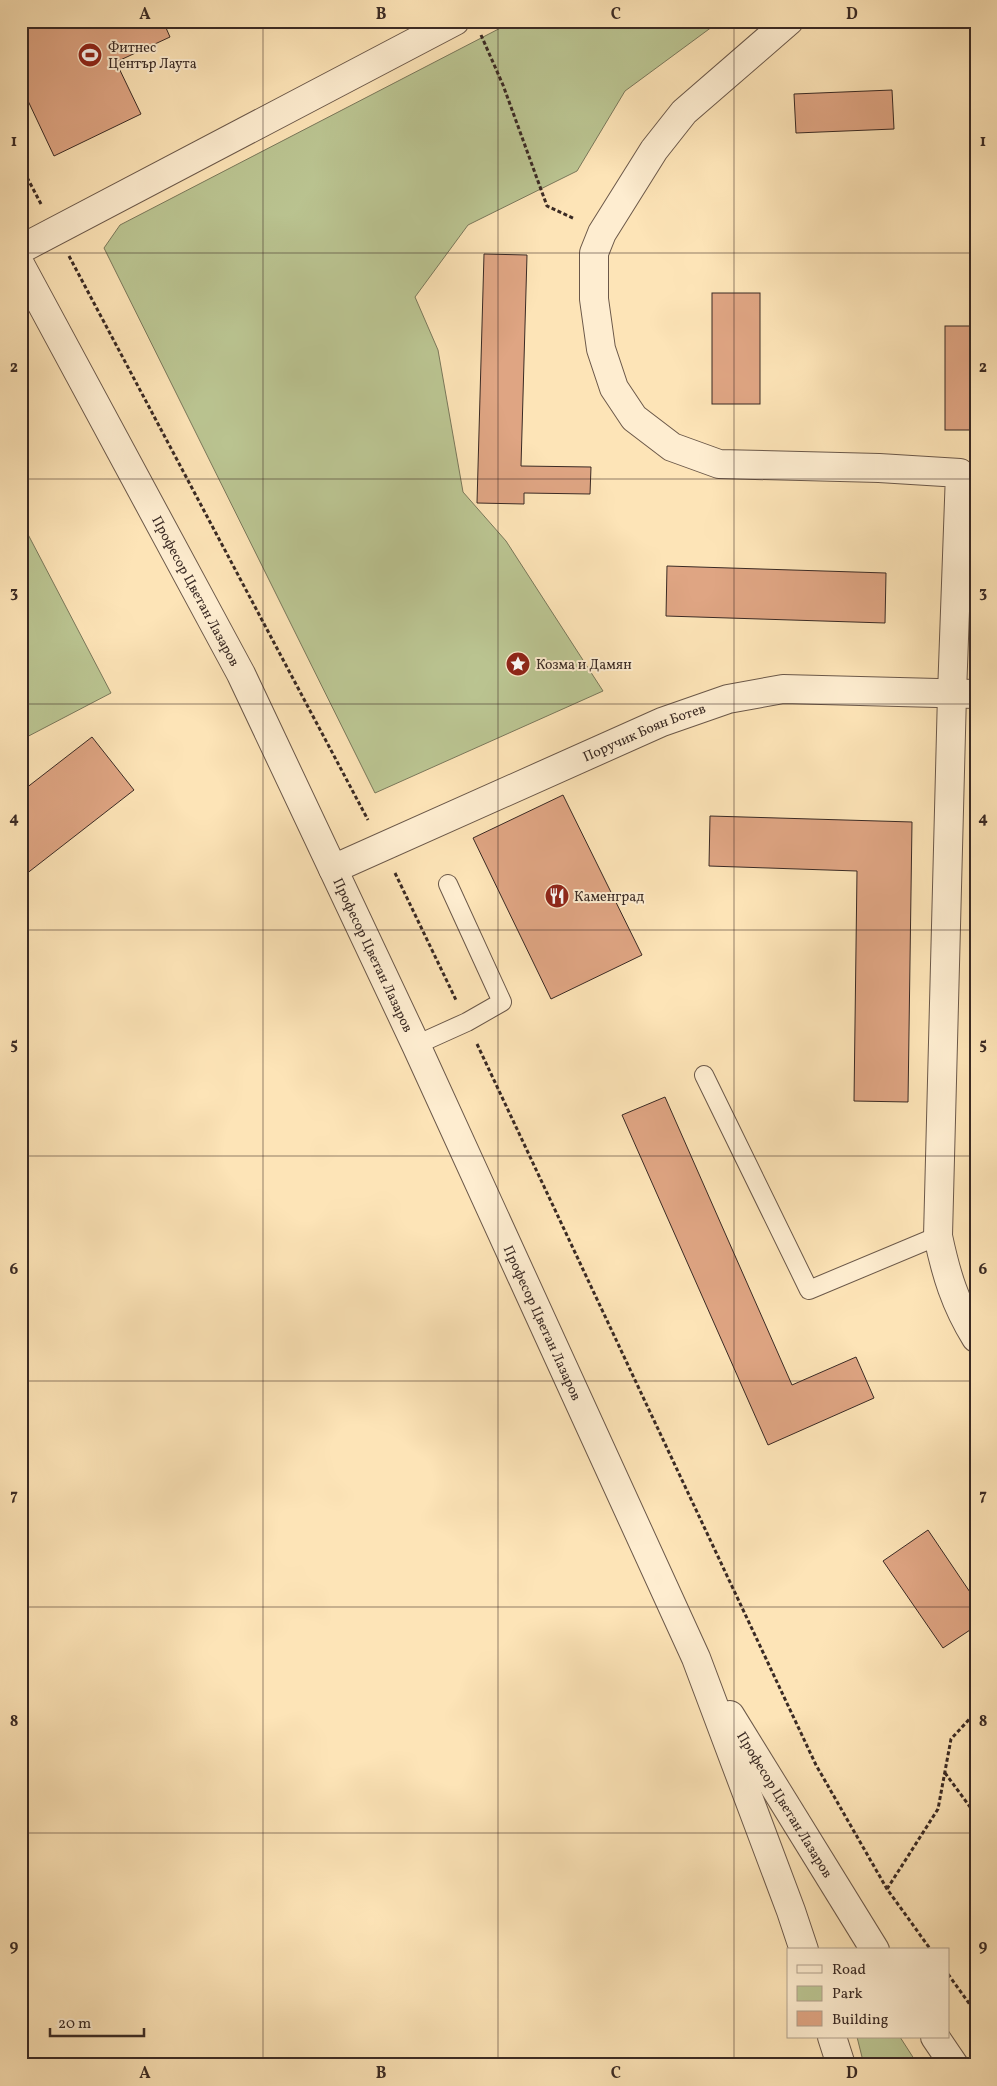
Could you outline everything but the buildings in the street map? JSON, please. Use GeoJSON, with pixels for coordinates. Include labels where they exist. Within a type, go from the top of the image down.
{"type":"FeatureCollection","features":[{"type":"Feature","properties":{"kind":"street"},"geometry":{"type":"LineString","coordinates":[[789,21],[684,112],[649,158],[602,233],[594,253],[594,299],[600,349],[614,388],[634,418],[672,447],[719,464],[879,468],[968,473],[964,694],[938,1236],[948,1280],[966,1323],[976,1338]]}},
{"type":"Feature","properties":{"kind":"street"},"geometry":{"type":"LineString","coordinates":[[21,249],[467,26]]}},
{"type":"Feature","properties":{"kind":"street","name":"Професор Цветан Лазаров"},"geometry":{"type":"LineString","coordinates":[[21,266],[241,674],[416,1044],[696,1658],[803,1948]]}},
{"type":"Feature","properties":{"kind":"street","name":"Поручик Боян Ботев"},"geometry":{"type":"LineString","coordinates":[[333,870],[662,722],[728,699],[783,689],[964,694]]}},
{"type":"Feature","properties":{"kind":"street","name":"Професор Цветан Лазаров"},"geometry":{"type":"LineString","coordinates":[[696,1658],[874,1948]]}},
{"type":"Feature","properties":{"kind":"street"},"geometry":{"type":"LineString","coordinates":[[832,2038],[842,2065]]}},
{"type":"Feature","properties":{"kind":"street"},"geometry":{"type":"LineString","coordinates":[[936,2038],[954,2065]]}},
{"type":"Feature","properties":{"kind":"lane"},"geometry":{"type":"LineString","coordinates":[[416,1044],[467,1022],[502,1002],[448,884]]}},
{"type":"Feature","properties":{"kind":"lane"},"geometry":{"type":"LineString","coordinates":[[704,1075],[809,1290],[938,1236]]}},
{"type":"Feature","properties":{"kind":"path"},"geometry":{"type":"LineString","coordinates":[[467,26],[503,85],[547,206],[602,233]]}},
{"type":"Feature","properties":{"kind":"path"},"geometry":{"type":"LineString","coordinates":[[21,166],[383,848],[467,1022],[816,1765],[887,1889],[930,1948]]}},
{"type":"Feature","properties":{"kind":"path"},"geometry":{"type":"LineString","coordinates":[[887,1889],[938,1809],[951,1739],[976,1712]]}},
{"type":"Feature","properties":{"kind":"path"},"geometry":{"type":"LineString","coordinates":[[945,1773],[976,1814]]}},
{"type":"Feature","properties":{"kind":"path"},"geometry":{"type":"LineString","coordinates":[[950,1977],[976,2013]]}},
{"type":"Feature","properties":{"kind":"green space"},"geometry":{"type":"Polygon","coordinates":[[[514,21],[720,21],[625,91],[577,171],[468,225],[415,297],[438,350],[463,492],[506,541],[603,691],[375,793],[104,248],[120,225],[514,21]]]}},
{"type":"Feature","properties":{"kind":"green space"},"geometry":{"type":"Polygon","coordinates":[[[21,521],[111,693],[21,740],[21,521]]]}},
{"type":"Feature","properties":{"kind":"green space"},"geometry":{"type":"Polygon","coordinates":[[[857,2038],[901,2038],[918,2065],[864,2065],[857,2038]]]}},
{"type":"Feature","properties":{"kind":"place","name":"Фитнес Център Лаута"},"geometry":{"type":"Point","coordinates":[90,55]}},
{"type":"Feature","properties":{"kind":"place","name":"Козма и Дамян"},"geometry":{"type":"Point","coordinates":[518,664]}},
{"type":"Feature","properties":{"kind":"place","name":"Каменград"},"geometry":{"type":"Point","coordinates":[557,896]}}]}
